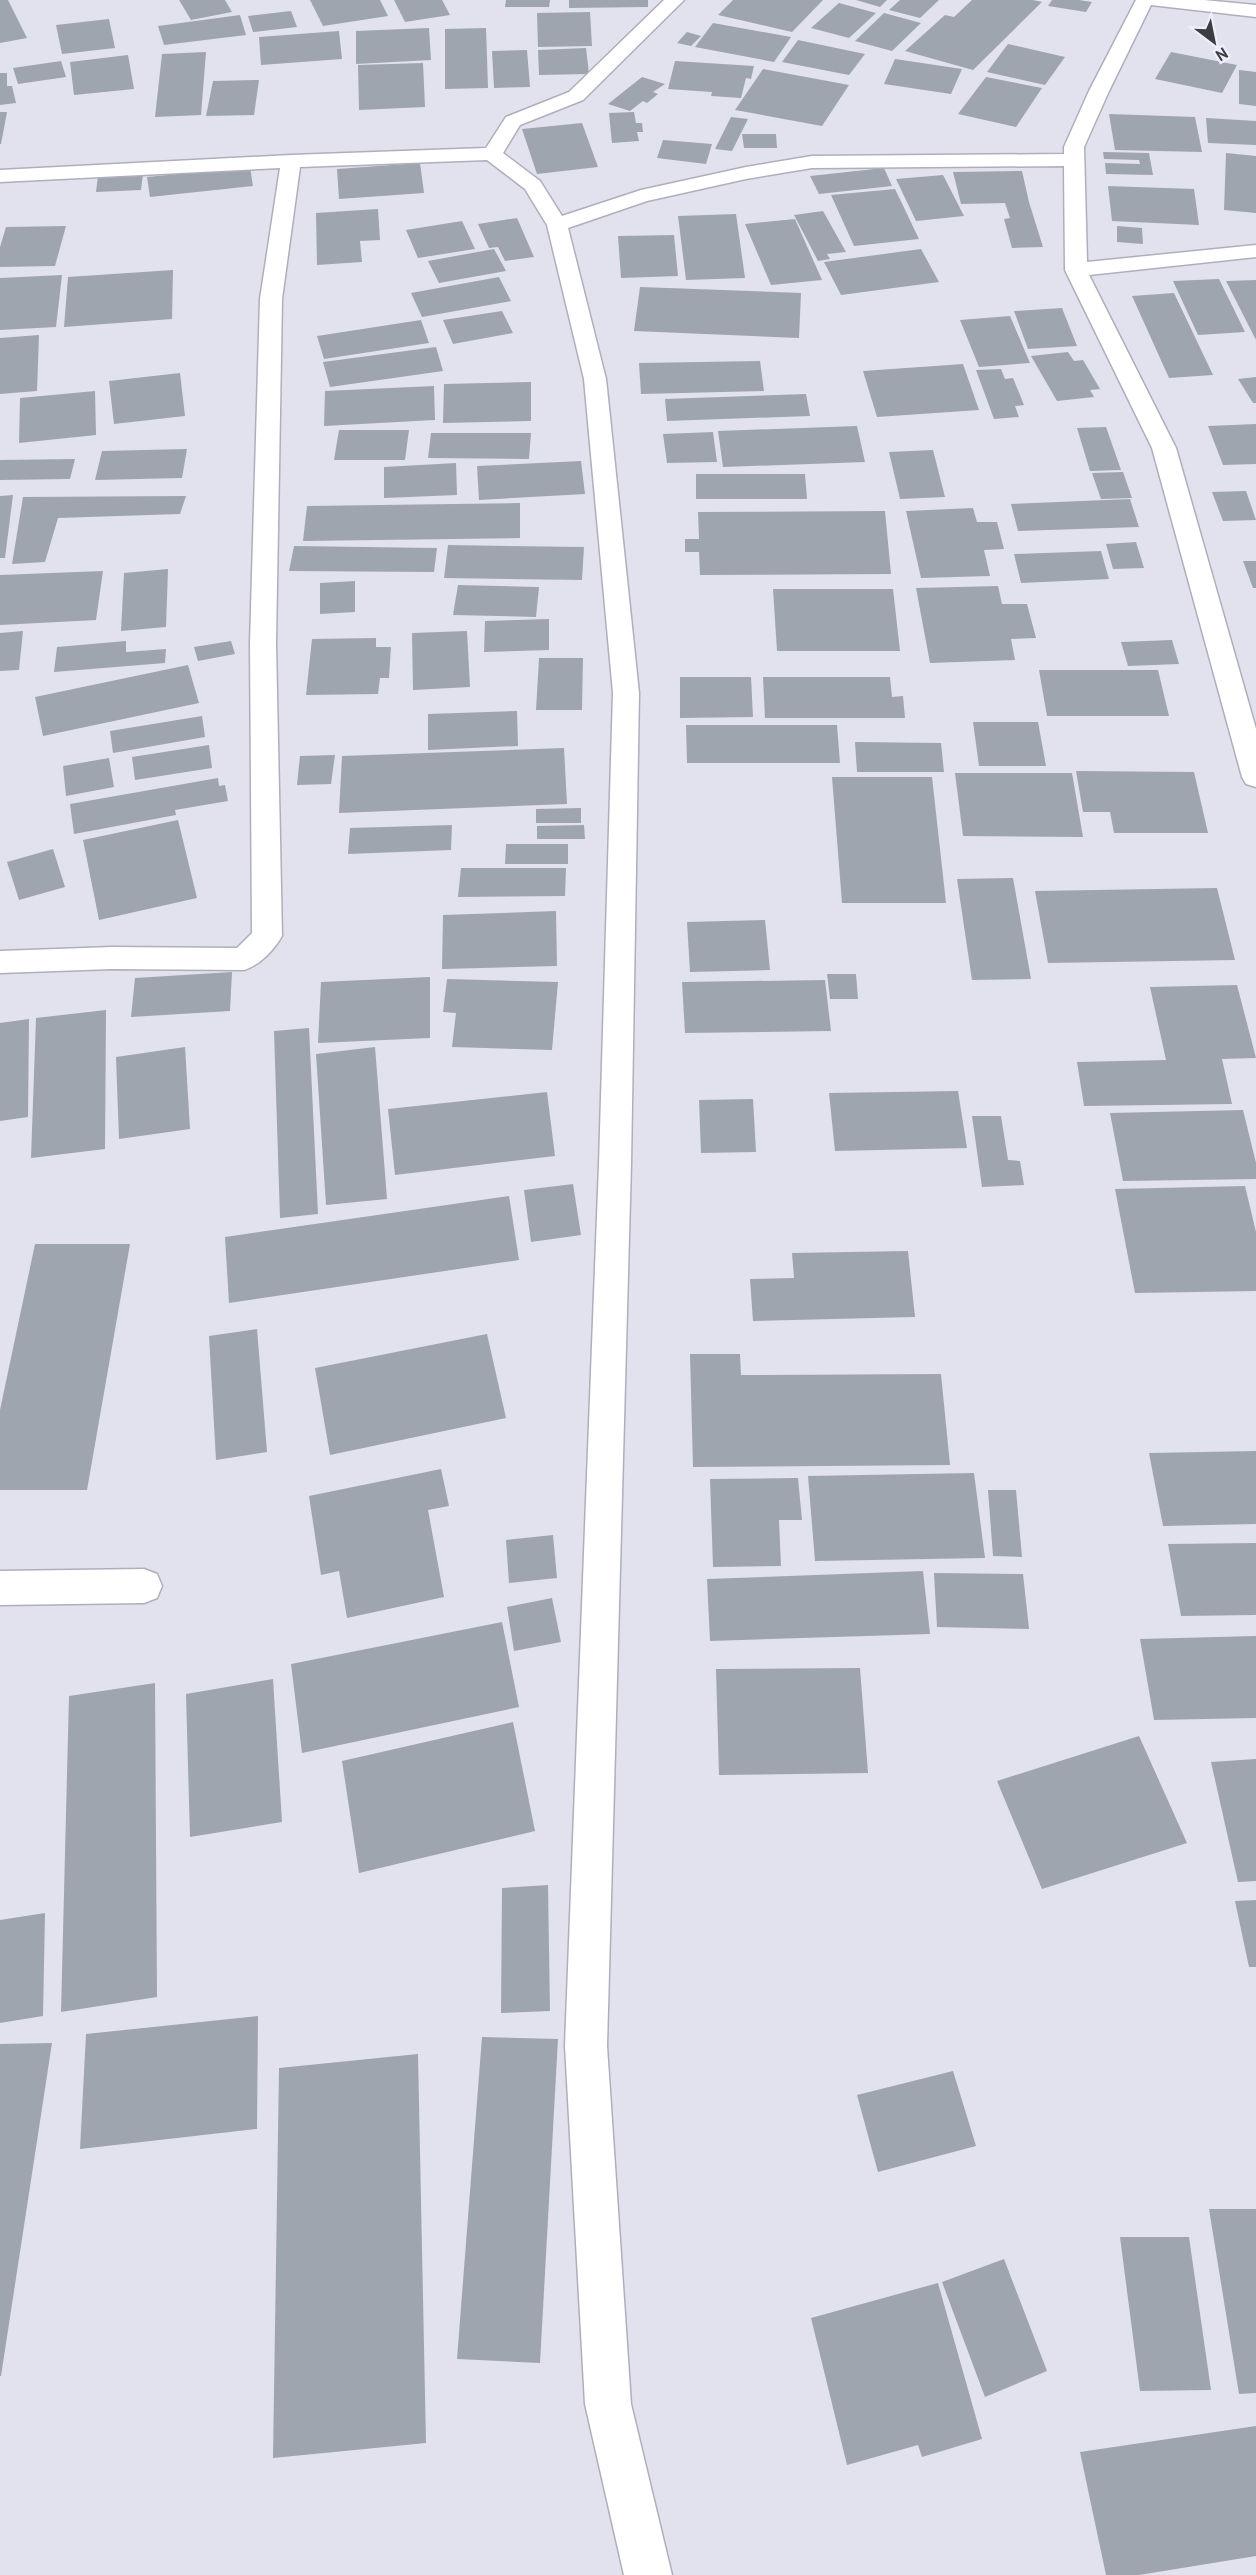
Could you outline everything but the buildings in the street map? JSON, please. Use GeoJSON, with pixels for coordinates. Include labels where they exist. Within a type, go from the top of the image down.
{"type":"FeatureCollection","features":[{"type":"Feature","properties":{"kind":"street"},"geometry":{"type":"LineString","coordinates":[[492,154],[513,121],[576,96],[675,0]]}},
{"type":"Feature","properties":{"kind":"street"},"geometry":{"type":"LineString","coordinates":[[1145,0],[1099,91],[1074,147],[1076,270],[1164,448],[1256,777]]}},
{"type":"Feature","properties":{"kind":"street"},"geometry":{"type":"LineString","coordinates":[[1152,0],[1256,11]]}},
{"type":"Feature","properties":{"kind":"street"},"geometry":{"type":"LineString","coordinates":[[0,176],[291,161],[492,154],[533,185],[557,225],[595,379],[626,693],[615,1164],[586,2046],[608,2404],[648,2575]]}},
{"type":"Feature","properties":{"kind":"street"},"geometry":{"type":"LineString","coordinates":[[557,225],[641,196],[746,173],[812,162],[1074,160]]}},
{"type":"Feature","properties":{"kind":"street"},"geometry":{"type":"LineString","coordinates":[[0,962],[112,958],[244,959],[267,936],[263,643],[271,299],[291,161]]}},
{"type":"Feature","properties":{"kind":"street"},"geometry":{"type":"LineString","coordinates":[[1076,270],[1256,251]]}},
{"type":"Feature","properties":{"kind":"street"},"geometry":{"type":"LineString","coordinates":[[0,1588],[144,1586]]}}]}
